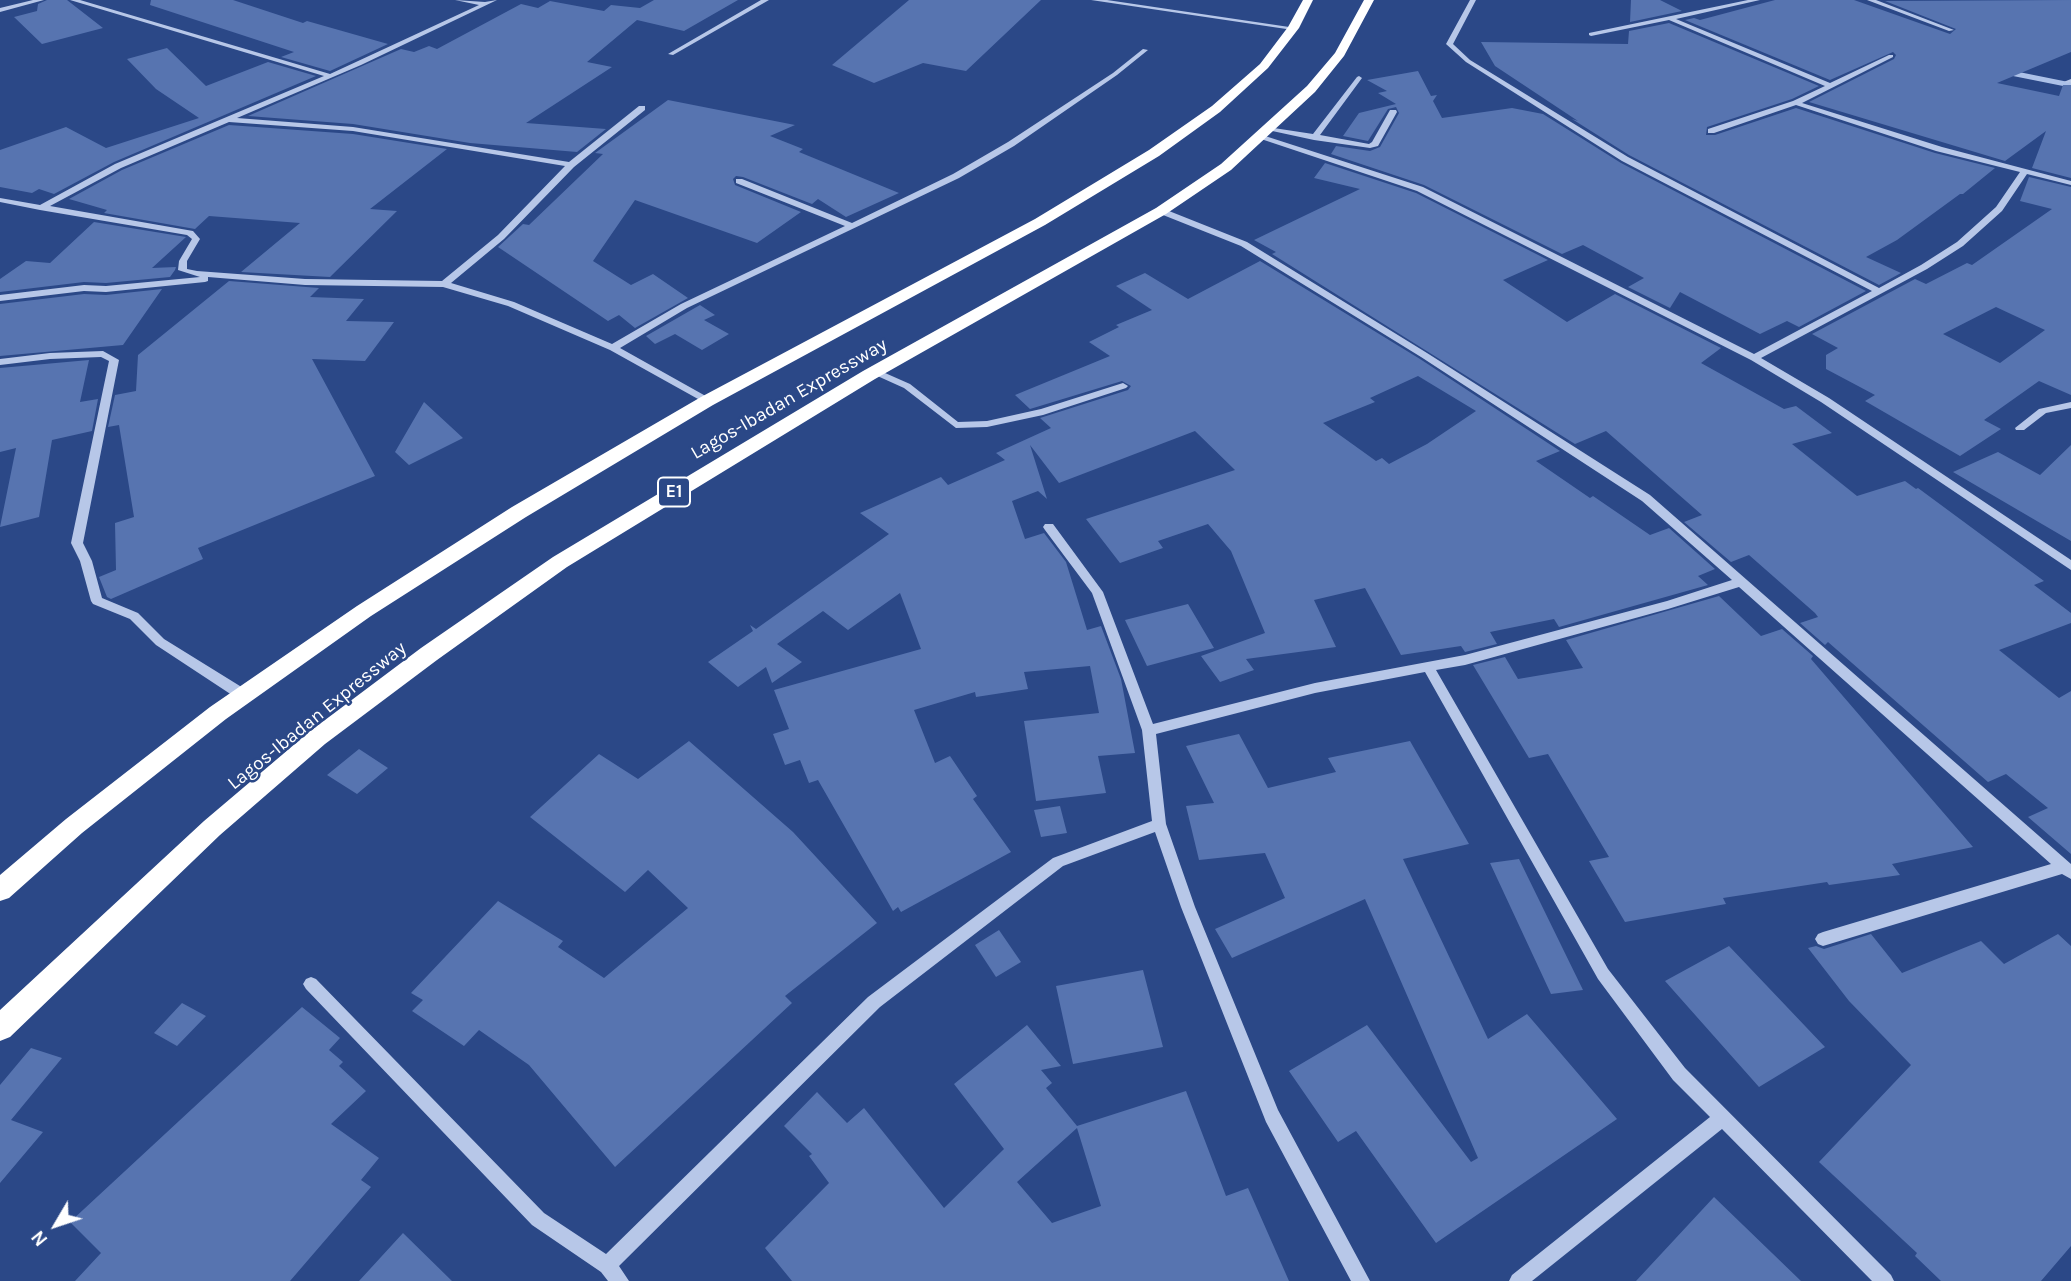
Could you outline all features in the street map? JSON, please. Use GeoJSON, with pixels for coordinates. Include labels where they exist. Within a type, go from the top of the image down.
{"type":"FeatureCollection","features":[{"type":"Feature","properties":{"kind":"highway","name":"Lagos-Ibadan Expressway"},"geometry":{"type":"LineString","coordinates":[[0,890],[74,825],[243,695],[364,611],[519,512],[707,401],[1040,222],[1154,153],[1216,108],[1264,66],[1293,28],[1308,0]]}},
{"type":"Feature","properties":{"kind":"highway","name":"Lagos-Ibadan Expressway"},"geometry":{"type":"LineString","coordinates":[[0,1028],[212,828],[317,738],[429,654],[572,555],[709,470],[1161,211],[1226,167],[1311,89],[1340,54],[1369,0]]}},
{"type":"Feature","properties":{"kind":"street"},"geometry":{"type":"LineString","coordinates":[[0,10],[41,0]]}},
{"type":"Feature","properties":{"kind":"street"},"geometry":{"type":"LineString","coordinates":[[73,0],[330,76]]}},
{"type":"Feature","properties":{"kind":"street"},"geometry":{"type":"LineString","coordinates":[[458,0],[490,2]]}},
{"type":"Feature","properties":{"kind":"street"},"geometry":{"type":"LineString","coordinates":[[671,54],[766,0]]}},
{"type":"Feature","properties":{"kind":"street"},"geometry":{"type":"LineString","coordinates":[[1094,0],[1293,28]]}},
{"type":"Feature","properties":{"kind":"street"},"geometry":{"type":"LineString","coordinates":[[1473,0],[1449,44],[1468,61],[1625,159],[1876,290]]}},
{"type":"Feature","properties":{"kind":"street"},"geometry":{"type":"LineString","coordinates":[[1591,34],[1757,0]]}},
{"type":"Feature","properties":{"kind":"street"},"geometry":{"type":"LineString","coordinates":[[1871,0],[1951,30]]}},
{"type":"Feature","properties":{"kind":"street"},"geometry":{"type":"LineString","coordinates":[[40,208],[118,166],[330,76],[490,2]]}},
{"type":"Feature","properties":{"kind":"street"},"geometry":{"type":"LineString","coordinates":[[1671,19],[1831,86]]}},
{"type":"Feature","properties":{"kind":"street"},"geometry":{"type":"LineString","coordinates":[[613,348],[684,306],[956,176],[1011,144],[1115,74],[1145,50]]}},
{"type":"Feature","properties":{"kind":"street"},"geometry":{"type":"LineString","coordinates":[[1711,131],[1796,103],[1891,56]]}},
{"type":"Feature","properties":{"kind":"street"},"geometry":{"type":"LineString","coordinates":[[1314,138],[1359,78]]}},
{"type":"Feature","properties":{"kind":"street"},"geometry":{"type":"LineString","coordinates":[[1796,103],[1877,131],[2071,183]]}},
{"type":"Feature","properties":{"kind":"street"},"geometry":{"type":"LineString","coordinates":[[444,284],[500,237],[571,165],[642,108]]}},
{"type":"Feature","properties":{"kind":"street"},"geometry":{"type":"LineString","coordinates":[[1263,133],[1370,146],[1376,144],[1393,112]]}},
{"type":"Feature","properties":{"kind":"street"},"geometry":{"type":"LineString","coordinates":[[225,119],[353,129],[571,165]]}},
{"type":"Feature","properties":{"kind":"street"},"geometry":{"type":"LineString","coordinates":[[1263,133],[1420,189],[1754,358],[1825,400],[2071,566]]}},
{"type":"Feature","properties":{"kind":"street"},"geometry":{"type":"LineString","coordinates":[[1754,358],[1876,290],[1924,267],[1960,244],[1999,209],[2024,172]]}},
{"type":"Feature","properties":{"kind":"street"},"geometry":{"type":"LineString","coordinates":[[739,181],[853,226]]}},
{"type":"Feature","properties":{"kind":"street"},"geometry":{"type":"LineString","coordinates":[[0,200],[190,233],[195,239],[183,261],[182,270],[218,276],[304,282],[444,284],[511,304],[613,348],[707,401]]}},
{"type":"Feature","properties":{"kind":"street"},"geometry":{"type":"LineString","coordinates":[[1161,211],[1244,244],[1424,355],[1646,498],[2067,870]]}},
{"type":"Feature","properties":{"kind":"street"},"geometry":{"type":"LineString","coordinates":[[0,298],[84,288],[106,289],[201,280],[218,276]]}},
{"type":"Feature","properties":{"kind":"street"},"geometry":{"type":"LineString","coordinates":[[0,362],[50,356],[103,354],[114,360],[77,543],[86,561],[97,601],[134,616],[160,642],[243,695]]}},
{"type":"Feature","properties":{"kind":"street"},"geometry":{"type":"LineString","coordinates":[[876,372],[907,386],[956,425],[980,425],[1043,412],[1123,386]]}},
{"type":"Feature","properties":{"kind":"street"},"geometry":{"type":"LineString","coordinates":[[2020,428],[2043,411],[2071,405]]}},
{"type":"Feature","properties":{"kind":"street"},"geometry":{"type":"LineString","coordinates":[[1049,527],[1097,592],[1149,730],[1159,824],[1188,907],[1272,1116],[1361,1281]]}},
{"type":"Feature","properties":{"kind":"street"},"geometry":{"type":"LineString","coordinates":[[1149,730],[1315,688],[1465,660],[1668,605],[1740,582]]}},
{"type":"Feature","properties":{"kind":"street"},"geometry":{"type":"LineString","coordinates":[[1428,667],[1603,974],[1679,1073],[1885,1281]]}},
{"type":"Feature","properties":{"kind":"street"},"geometry":{"type":"LineString","coordinates":[[607,1266],[874,1002],[1058,862],[1159,824]]}},
{"type":"Feature","properties":{"kind":"street"},"geometry":{"type":"LineString","coordinates":[[1823,939],[2067,870]]}},
{"type":"Feature","properties":{"kind":"street"},"geometry":{"type":"LineString","coordinates":[[312,984],[538,1219],[607,1266],[620,1281]]}},
{"type":"Feature","properties":{"kind":"street"},"geometry":{"type":"LineString","coordinates":[[1518,1281],[1723,1117]]}},
{"type":"Feature","properties":{"kind":"building"},"geometry":{"type":"Polygon","coordinates":[[[47,0],[67,0],[103,28],[42,44],[14,17],[37,11],[38,4],[47,0]]]}},
{"type":"Feature","properties":{"kind":"building"},"geometry":{"type":"Polygon","coordinates":[[[151,0],[233,0],[303,23],[307,21],[388,44],[330,71],[281,57],[294,52],[150,5],[151,0]]]}},
{"type":"Feature","properties":{"kind":"building"},"geometry":{"type":"Polygon","coordinates":[[[654,0],[738,0],[684,31],[637,20],[587,62],[612,67],[526,123],[606,129],[577,152],[470,143],[353,124],[248,116],[401,49],[414,52],[429,46],[437,49],[521,4],[538,8],[550,1],[604,11],[611,5],[640,8],[654,0]]]}},
{"type":"Feature","properties":{"kind":"building"},"geometry":{"type":"Polygon","coordinates":[[[909,0],[1041,0],[966,71],[923,63],[874,83],[832,65],[909,0]]]}},
{"type":"Feature","properties":{"kind":"building"},"geometry":{"type":"Polygon","coordinates":[[[1631,0],[1660,0],[1682,11],[1630,22],[1631,0]]]}},
{"type":"Feature","properties":{"kind":"building"},"geometry":{"type":"Polygon","coordinates":[[[1775,0],[1854,0],[1950,34],[1956,29],[1885,1],[2071,0],[2071,52],[1997,83],[2059,96],[2063,85],[2071,85],[2071,178],[2032,168],[2046,131],[2005,161],[1809,102],[1894,59],[1896,55],[1893,52],[1830,80],[1685,20],[1700,20],[1775,0]]]}},
{"type":"Feature","properties":{"kind":"building"},"geometry":{"type":"Polygon","coordinates":[[[1669,23],[1819,86],[1792,99],[1707,127],[1706,135],[1715,135],[1796,108],[1935,153],[1995,168],[1897,240],[1866,257],[1901,273],[1879,285],[1629,155],[1495,66],[1481,42],[1628,44],[1629,31],[1669,23]]]}},
{"type":"Feature","properties":{"kind":"building"},"geometry":{"type":"Polygon","coordinates":[[[167,48],[206,86],[268,62],[316,76],[114,162],[54,194],[39,189],[32,193],[0,187],[0,150],[66,127],[106,148],[199,118],[156,89],[127,59],[167,48]]]}},
{"type":"Feature","properties":{"kind":"building"},"geometry":{"type":"Polygon","coordinates":[[[1418,71],[1431,96],[1437,95],[1433,101],[1442,118],[1512,108],[1543,114],[1621,163],[1866,291],[1799,327],[1787,321],[1760,334],[1680,292],[1670,308],[1628,287],[1644,278],[1583,245],[1562,254],[1424,185],[1331,154],[1336,146],[1370,151],[1380,147],[1399,113],[1396,107],[1388,109],[1368,141],[1343,136],[1359,113],[1396,104],[1378,93],[1387,91],[1367,80],[1418,71]]]}},
{"type":"Feature","properties":{"kind":"building"},"geometry":{"type":"Polygon","coordinates":[[[668,100],[795,125],[770,136],[803,149],[799,152],[899,193],[846,217],[818,199],[812,204],[736,176],[733,179],[735,185],[801,212],[757,243],[635,200],[593,261],[631,285],[653,274],[688,298],[635,328],[619,315],[608,321],[498,247],[523,224],[529,225],[603,154],[595,153],[668,100]]]}},
{"type":"Feature","properties":{"kind":"building"},"geometry":{"type":"Polygon","coordinates":[[[229,125],[353,134],[447,149],[370,209],[397,211],[330,277],[241,272],[300,223],[209,216],[195,229],[104,213],[107,210],[69,199],[122,170],[229,125]]]}},
{"type":"Feature","properties":{"kind":"building"},"geometry":{"type":"Polygon","coordinates":[[[1325,163],[1416,193],[1548,260],[1503,280],[1567,322],[1615,294],[1721,348],[1701,363],[1784,409],[1796,406],[1832,433],[1792,444],[1857,496],[1905,481],[2044,581],[2034,585],[2071,613],[2071,623],[1999,650],[2059,698],[2071,691],[2071,854],[2028,817],[2048,808],[2006,774],[1988,782],[1828,642],[1825,645],[1800,623],[1818,617],[1815,613],[1749,555],[1731,562],[1684,522],[1702,515],[1606,431],[1575,444],[1272,254],[1276,252],[1254,240],[1360,189],[1314,178],[1325,163]]]}},
{"type":"Feature","properties":{"kind":"building"},"geometry":{"type":"Polygon","coordinates":[[[2029,177],[2071,187],[2071,395],[2039,381],[1984,420],[2001,429],[1960,456],[1865,401],[1875,395],[1826,369],[1826,355],[1838,348],[1812,334],[1915,279],[1926,284],[1967,263],[1972,265],[2052,209],[2020,201],[2029,177]],[[1996,307],[1943,334],[2000,363],[2045,330],[1996,307]]]}},
{"type":"Feature","properties":{"kind":"building"},"geometry":{"type":"Polygon","coordinates":[[[94,222],[186,237],[152,268],[176,267],[175,270],[170,277],[106,283],[84,282],[0,292],[0,279],[26,261],[50,263],[94,222]]]}},
{"type":"Feature","properties":{"kind":"building"},"geometry":{"type":"Polygon","coordinates":[[[1260,261],[1420,359],[1560,451],[1536,461],[1590,498],[1593,496],[1650,535],[1669,528],[1715,569],[1698,576],[1708,585],[1559,627],[1554,619],[1490,632],[1497,644],[1465,652],[1461,646],[1401,655],[1365,588],[1314,600],[1336,647],[1246,659],[1254,670],[1220,682],[1201,656],[1265,633],[1231,551],[1208,524],[1158,541],[1163,548],[1120,563],[1086,519],[1235,470],[1195,431],[1059,483],[1030,445],[1047,499],[1038,491],[1012,501],[1025,539],[1044,533],[1066,562],[1087,630],[1101,626],[1121,679],[1135,753],[1098,756],[1106,793],[1036,801],[1024,721],[1099,713],[1090,666],[1024,672],[1028,689],[976,697],[975,692],[914,710],[935,763],[950,756],[977,796],[973,799],[1011,852],[901,912],[898,907],[893,911],[818,780],[809,783],[800,760],[785,765],[773,734],[789,729],[774,690],[921,649],[900,593],[848,630],[823,611],[777,644],[802,662],[772,683],[766,667],[738,687],[708,662],[753,631],[750,625],[756,629],[889,534],[860,513],[941,477],[948,485],[1005,460],[996,453],[1051,428],[1040,418],[1128,390],[1131,386],[1122,381],[1030,409],[1015,395],[1110,356],[1089,342],[1119,327],[1116,325],[1152,310],[1116,286],[1145,273],[1188,299],[1260,261]],[[1418,376],[1370,398],[1375,402],[1323,423],[1376,461],[1382,458],[1389,464],[1427,444],[1476,411],[1418,376]]]}},
{"type":"Feature","properties":{"kind":"building"},"geometry":{"type":"Polygon","coordinates":[[[229,281],[319,288],[310,297],[364,299],[346,321],[394,322],[365,361],[312,359],[375,476],[198,548],[203,559],[111,599],[107,597],[99,577],[116,570],[115,523],[134,517],[119,425],[108,427],[115,395],[136,391],[138,355],[229,281]]]}},
{"type":"Feature","properties":{"kind":"building"},"geometry":{"type":"Polygon","coordinates":[[[162,289],[123,345],[0,356],[0,304],[84,294],[106,295],[162,289]]]}},
{"type":"Feature","properties":{"kind":"building"},"geometry":{"type":"Polygon","coordinates":[[[700,305],[715,315],[704,320],[729,334],[702,350],[675,334],[655,344],[646,336],[700,305]]]}},
{"type":"Feature","properties":{"kind":"building"},"geometry":{"type":"Polygon","coordinates":[[[89,360],[80,402],[98,399],[92,431],[52,440],[39,517],[0,527],[16,448],[0,452],[0,368],[89,360]]]}},
{"type":"Feature","properties":{"kind":"building"},"geometry":{"type":"Polygon","coordinates":[[[424,402],[463,438],[409,465],[395,452],[424,402]]]}},
{"type":"Feature","properties":{"kind":"building"},"geometry":{"type":"Polygon","coordinates":[[[2071,445],[2071,541],[1953,472],[1998,452],[2040,475],[2071,445]]]}},
{"type":"Feature","properties":{"kind":"building"},"geometry":{"type":"Polygon","coordinates":[[[1719,596],[1761,636],[1782,629],[1813,656],[1811,659],[1973,847],[1892,864],[1900,875],[1829,885],[1827,882],[1723,898],[1726,904],[1625,922],[1589,861],[1609,857],[1548,754],[1529,758],[1473,665],[1505,657],[1518,679],[1583,668],[1566,640],[1719,596]]]}},
{"type":"Feature","properties":{"kind":"building"},"geometry":{"type":"Polygon","coordinates":[[[1188,604],[1214,648],[1147,666],[1125,620],[1188,604]]]}},
{"type":"Feature","properties":{"kind":"building"},"geometry":{"type":"Polygon","coordinates":[[[1239,734],[1268,788],[1336,772],[1328,758],[1410,741],[1469,844],[1403,859],[1488,1039],[1527,1014],[1617,1119],[1436,1243],[1356,1131],[1338,1142],[1289,1071],[1367,1025],[1471,1162],[1478,1158],[1365,899],[1232,958],[1215,929],[1285,898],[1265,853],[1199,860],[1186,806],[1214,803],[1186,746],[1239,734]]]}},
{"type":"Feature","properties":{"kind":"building"},"geometry":{"type":"Polygon","coordinates":[[[689,741],[793,832],[877,923],[785,996],[792,1003],[615,1167],[529,1065],[479,1030],[464,1046],[412,1011],[423,1000],[411,993],[498,901],[563,941],[558,947],[604,978],[688,908],[648,870],[625,892],[530,817],[599,754],[638,779],[689,741]]]}},
{"type":"Feature","properties":{"kind":"building"},"geometry":{"type":"Polygon","coordinates":[[[359,749],[388,768],[357,794],[327,775],[359,749]]]}},
{"type":"Feature","properties":{"kind":"building"},"geometry":{"type":"Polygon","coordinates":[[[1060,806],[1067,833],[1041,837],[1034,810],[1060,806]]]}},
{"type":"Feature","properties":{"kind":"building"},"geometry":{"type":"Polygon","coordinates":[[[1519,859],[1583,990],[1551,994],[1490,863],[1519,859]]]}},
{"type":"Feature","properties":{"kind":"building"},"geometry":{"type":"Polygon","coordinates":[[[999,930],[1021,962],[996,977],[975,945],[999,930]]]}},
{"type":"Feature","properties":{"kind":"building"},"geometry":{"type":"Polygon","coordinates":[[[1871,934],[1902,973],[1981,941],[2004,964],[2058,934],[2071,946],[2071,1246],[2041,1281],[1941,1281],[1915,1256],[1917,1253],[1819,1162],[1911,1065],[1849,1001],[1808,948],[1816,946],[1824,949],[1871,934]]]}},
{"type":"Feature","properties":{"kind":"building"},"geometry":{"type":"Polygon","coordinates":[[[1729,946],[1825,1047],[1759,1087],[1665,981],[1729,946]]]}},
{"type":"Feature","properties":{"kind":"building"},"geometry":{"type":"Polygon","coordinates":[[[1143,970],[1163,1047],[1073,1064],[1056,986],[1143,970]]]}},
{"type":"Feature","properties":{"kind":"building"},"geometry":{"type":"Polygon","coordinates":[[[182,1003],[206,1016],[177,1046],[154,1033],[182,1003]]]}},
{"type":"Feature","properties":{"kind":"building"},"geometry":{"type":"Polygon","coordinates":[[[302,1007],[340,1038],[329,1050],[343,1062],[339,1066],[366,1091],[331,1124],[379,1158],[361,1180],[371,1187],[290,1281],[75,1281],[101,1253],[70,1222],[302,1007]]]}},
{"type":"Feature","properties":{"kind":"building"},"geometry":{"type":"Polygon","coordinates":[[[1027,1025],[1061,1066],[1041,1070],[1052,1083],[1046,1088],[1077,1126],[1186,1091],[1226,1196],[1248,1188],[1289,1281],[792,1281],[765,1248],[829,1183],[809,1156],[812,1154],[784,1126],[817,1092],[847,1123],[864,1108],[944,1208],[1004,1149],[954,1084],[1027,1025]],[[1077,1128],[1017,1182],[1052,1223],[1101,1206],[1077,1128]]]}},
{"type":"Feature","properties":{"kind":"building"},"geometry":{"type":"Polygon","coordinates":[[[31,1048],[62,1058],[11,1120],[43,1132],[0,1183],[0,1085],[31,1048]]]}},
{"type":"Feature","properties":{"kind":"building"},"geometry":{"type":"Polygon","coordinates":[[[1714,1197],[1801,1281],[1636,1281],[1714,1197]]]}},
{"type":"Feature","properties":{"kind":"building"},"geometry":{"type":"Polygon","coordinates":[[[403,1233],[452,1281],[359,1281],[403,1233]]]}},
{"type":"Feature","properties":{"kind":"waterway"},"geometry":{"type":"LineString","coordinates":[[2006,72],[2071,85]]}}]}
